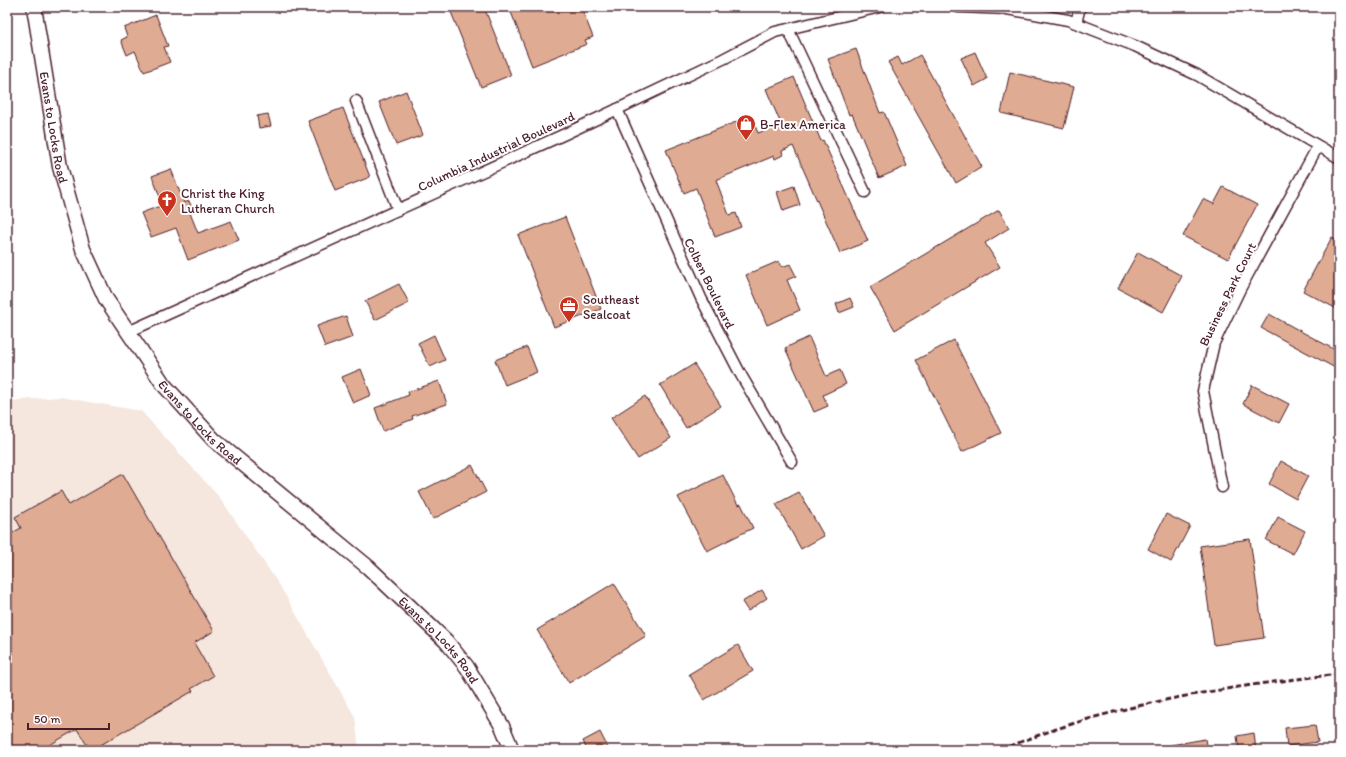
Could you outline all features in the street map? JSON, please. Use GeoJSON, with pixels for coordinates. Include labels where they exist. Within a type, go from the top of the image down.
{"type":"FeatureCollection","features":[{"type":"Feature","properties":{"kind":"street","name":"Evans to Locks Road"},"geometry":{"type":"LineString","coordinates":[[34,7],[60,167],[81,242],[106,299],[164,385],[214,440],[368,566],[446,641],[468,670],[502,726],[512,750]]}},
{"type":"Feature","properties":{"kind":"street","name":"Columbia Industrial Boulevard"},"geometry":{"type":"LineString","coordinates":[[128,332],[617,109],[723,59],[775,32],[880,7]]}},
{"type":"Feature","properties":{"kind":"street"},"geometry":{"type":"LineString","coordinates":[[958,7],[1006,9],[1068,20],[1135,46],[1197,75],[1339,158]]}},
{"type":"Feature","properties":{"kind":"street"},"geometry":{"type":"LineString","coordinates":[[1076,23],[1080,7]]}},
{"type":"Feature","properties":{"kind":"street"},"geometry":{"type":"LineString","coordinates":[[788,29],[864,192]]}},
{"type":"Feature","properties":{"kind":"street"},"geometry":{"type":"LineString","coordinates":[[356,101],[398,210]]}},
{"type":"Feature","properties":{"kind":"street","name":"Colben Boulevard"},"geometry":{"type":"LineString","coordinates":[[617,109],[701,298],[741,375],[792,462]]}},
{"type":"Feature","properties":{"kind":"street","name":"Business Park Court"},"geometry":{"type":"LineString","coordinates":[[1222,487],[1207,417],[1203,390],[1214,343],[1240,289],[1318,146]]}},
{"type":"Feature","properties":{"kind":"shaded area"},"geometry":{"type":"Polygon","coordinates":[[[60,397],[141,411],[220,498],[280,586],[355,717],[359,750],[7,750],[7,401],[60,397]]]}},
{"type":"Feature","properties":{"kind":"building"},"geometry":{"type":"Polygon","coordinates":[[[449,7],[484,7],[511,75],[481,87],[449,7]]]}},
{"type":"Feature","properties":{"kind":"building"},"geometry":{"type":"Polygon","coordinates":[[[509,7],[581,7],[593,37],[585,40],[587,44],[532,66],[509,7]]]}},
{"type":"Feature","properties":{"kind":"building"},"geometry":{"type":"Polygon","coordinates":[[[156,15],[168,46],[164,47],[170,62],[144,72],[135,51],[127,55],[121,40],[127,37],[124,28],[156,15]]]}},
{"type":"Feature","properties":{"kind":"building"},"geometry":{"type":"Polygon","coordinates":[[[856,49],[880,113],[884,112],[907,166],[879,178],[852,114],[849,115],[828,59],[856,49]]]}},
{"type":"Feature","properties":{"kind":"building"},"geometry":{"type":"Polygon","coordinates":[[[975,52],[987,79],[974,86],[961,58],[975,52]]]}},
{"type":"Feature","properties":{"kind":"building"},"geometry":{"type":"Polygon","coordinates":[[[920,55],[982,167],[956,183],[888,62],[898,57],[902,65],[920,55]]]}},
{"type":"Feature","properties":{"kind":"building"},"geometry":{"type":"Polygon","coordinates":[[[1010,72],[1074,87],[1064,128],[1001,113],[1010,72]]]}},
{"type":"Feature","properties":{"kind":"building"},"geometry":{"type":"Polygon","coordinates":[[[794,77],[821,141],[823,140],[868,241],[840,253],[793,146],[782,151],[783,155],[775,159],[774,156],[716,180],[729,215],[736,213],[741,227],[715,237],[696,188],[684,193],[666,150],[751,116],[758,133],[781,124],[766,89],[794,77]]]}},
{"type":"Feature","properties":{"kind":"building"},"geometry":{"type":"Polygon","coordinates":[[[406,91],[423,135],[396,145],[379,102],[406,91]]]}},
{"type":"Feature","properties":{"kind":"building"},"geometry":{"type":"Polygon","coordinates":[[[343,108],[370,177],[335,191],[308,121],[343,108]]]}},
{"type":"Feature","properties":{"kind":"building"},"geometry":{"type":"Polygon","coordinates":[[[268,114],[271,126],[259,128],[257,116],[268,114]]]}},
{"type":"Feature","properties":{"kind":"building","name":"Christ the King Lutheran Church"},"geometry":{"type":"Polygon","coordinates":[[[171,169],[184,203],[189,201],[194,212],[190,213],[198,233],[231,221],[239,240],[188,260],[176,228],[151,237],[141,213],[163,205],[152,176],[171,169]]]}},
{"type":"Feature","properties":{"kind":"building"},"geometry":{"type":"Polygon","coordinates":[[[794,186],[800,205],[783,211],[777,192],[794,186]]]}},
{"type":"Feature","properties":{"kind":"building"},"geometry":{"type":"Polygon","coordinates":[[[1223,187],[1257,205],[1228,259],[1183,236],[1203,199],[1214,204],[1223,187]]]}},
{"type":"Feature","properties":{"kind":"building"},"geometry":{"type":"Polygon","coordinates":[[[999,210],[1009,228],[985,243],[1000,267],[895,330],[870,287],[999,210]]]}},
{"type":"Feature","properties":{"kind":"building"},"geometry":{"type":"Polygon","coordinates":[[[565,217],[601,309],[554,327],[518,235],[565,217]]]}},
{"type":"Feature","properties":{"kind":"building"},"geometry":{"type":"Polygon","coordinates":[[[1332,237],[1339,241],[1339,310],[1303,291],[1332,237]]]}},
{"type":"Feature","properties":{"kind":"building"},"geometry":{"type":"Polygon","coordinates":[[[1138,252],[1182,276],[1163,312],[1118,288],[1138,252]]]}},
{"type":"Feature","properties":{"kind":"building"},"geometry":{"type":"Polygon","coordinates":[[[779,261],[782,267],[790,264],[796,276],[787,280],[800,310],[767,325],[746,275],[779,261]]]}},
{"type":"Feature","properties":{"kind":"building"},"geometry":{"type":"Polygon","coordinates":[[[399,284],[409,303],[375,320],[365,301],[399,284]]]}},
{"type":"Feature","properties":{"kind":"building"},"geometry":{"type":"Polygon","coordinates":[[[850,298],[854,307],[839,313],[836,304],[850,298]]]}},
{"type":"Feature","properties":{"kind":"building"},"geometry":{"type":"Polygon","coordinates":[[[1269,314],[1339,352],[1339,370],[1261,328],[1269,314]]]}},
{"type":"Feature","properties":{"kind":"building"},"geometry":{"type":"Polygon","coordinates":[[[346,316],[353,337],[325,347],[317,326],[346,316]]]}},
{"type":"Feature","properties":{"kind":"building"},"geometry":{"type":"Polygon","coordinates":[[[434,335],[445,360],[430,367],[418,343],[434,335]]]}},
{"type":"Feature","properties":{"kind":"building"},"geometry":{"type":"Polygon","coordinates":[[[809,337],[826,376],[840,370],[846,384],[823,395],[828,406],[814,412],[785,348],[809,337]]]}},
{"type":"Feature","properties":{"kind":"building"},"geometry":{"type":"Polygon","coordinates":[[[954,340],[1001,433],[962,452],[916,360],[954,340]]]}},
{"type":"Feature","properties":{"kind":"building"},"geometry":{"type":"Polygon","coordinates":[[[527,347],[537,372],[505,385],[495,360],[527,347]]]}},
{"type":"Feature","properties":{"kind":"building"},"geometry":{"type":"Polygon","coordinates":[[[694,364],[721,406],[686,428],[660,385],[694,364]]]}},
{"type":"Feature","properties":{"kind":"building"},"geometry":{"type":"Polygon","coordinates":[[[361,369],[371,395],[353,403],[342,377],[361,369]]]}},
{"type":"Feature","properties":{"kind":"building"},"geometry":{"type":"Polygon","coordinates":[[[439,381],[447,404],[412,416],[413,419],[383,431],[375,408],[409,395],[408,392],[439,381]]]}},
{"type":"Feature","properties":{"kind":"building"},"geometry":{"type":"Polygon","coordinates":[[[1252,385],[1289,404],[1279,423],[1243,404],[1252,385]]]}},
{"type":"Feature","properties":{"kind":"building"},"geometry":{"type":"Polygon","coordinates":[[[645,396],[671,438],[638,459],[611,418],[645,396]]]}},
{"type":"Feature","properties":{"kind":"building"},"geometry":{"type":"Polygon","coordinates":[[[1281,461],[1308,476],[1296,499],[1269,484],[1281,461]]]}},
{"type":"Feature","properties":{"kind":"building"},"geometry":{"type":"Polygon","coordinates":[[[472,465],[486,492],[433,519],[419,492],[472,465]]]}},
{"type":"Feature","properties":{"kind":"building"},"geometry":{"type":"Polygon","coordinates":[[[123,474],[214,631],[194,643],[213,676],[191,689],[193,691],[92,750],[90,750],[77,729],[41,750],[7,750],[7,536],[21,528],[15,517],[61,491],[69,505],[123,474]]]}},
{"type":"Feature","properties":{"kind":"building"},"geometry":{"type":"Polygon","coordinates":[[[723,475],[738,505],[741,504],[753,528],[707,551],[678,497],[723,475]]]}},
{"type":"Feature","properties":{"kind":"building"},"geometry":{"type":"Polygon","coordinates":[[[799,492],[824,536],[801,549],[776,504],[799,492]]]}},
{"type":"Feature","properties":{"kind":"building"},"geometry":{"type":"Polygon","coordinates":[[[1166,514],[1190,526],[1171,562],[1148,549],[1166,514]]]}},
{"type":"Feature","properties":{"kind":"building"},"geometry":{"type":"Polygon","coordinates":[[[1278,517],[1305,531],[1293,554],[1266,540],[1278,517]]]}},
{"type":"Feature","properties":{"kind":"building"},"geometry":{"type":"Polygon","coordinates":[[[1250,539],[1264,638],[1214,645],[1200,546],[1250,539]]]}},
{"type":"Feature","properties":{"kind":"building"},"geometry":{"type":"Polygon","coordinates":[[[614,583],[646,636],[569,683],[537,630],[614,583]]]}},
{"type":"Feature","properties":{"kind":"building"},"geometry":{"type":"Polygon","coordinates":[[[762,590],[767,598],[748,611],[742,602],[762,590]]]}},
{"type":"Feature","properties":{"kind":"building"},"geometry":{"type":"Polygon","coordinates":[[[738,645],[753,671],[704,700],[689,674],[738,645]]]}},
{"type":"Feature","properties":{"kind":"building"},"geometry":{"type":"Polygon","coordinates":[[[1315,725],[1318,742],[1287,746],[1285,728],[1315,725]]]}},
{"type":"Feature","properties":{"kind":"building"},"geometry":{"type":"Polygon","coordinates":[[[600,732],[609,750],[587,750],[583,741],[600,732]]]}},
{"type":"Feature","properties":{"kind":"building"},"geometry":{"type":"Polygon","coordinates":[[[1254,733],[1256,750],[1239,750],[1237,736],[1254,733]]]}},
{"type":"Feature","properties":{"kind":"building"},"geometry":{"type":"Polygon","coordinates":[[[1205,739],[1207,750],[1172,750],[1171,745],[1205,739]]]}},
{"type":"Feature","properties":{"kind":"railway"},"geometry":{"type":"LineString","coordinates":[[1001,750],[1042,734],[1125,709],[1210,692],[1339,674]]}},
{"type":"Feature","properties":{"kind":"place","name":"B-Flex America"},"geometry":{"type":"Point","coordinates":[746,141]}},
{"type":"Feature","properties":{"kind":"place","name":"Christ the King Lutheran Church"},"geometry":{"type":"Point","coordinates":[167,217]}},
{"type":"Feature","properties":{"kind":"place","name":"Southeast Sealcoat"},"geometry":{"type":"Point","coordinates":[569,323]}}]}
